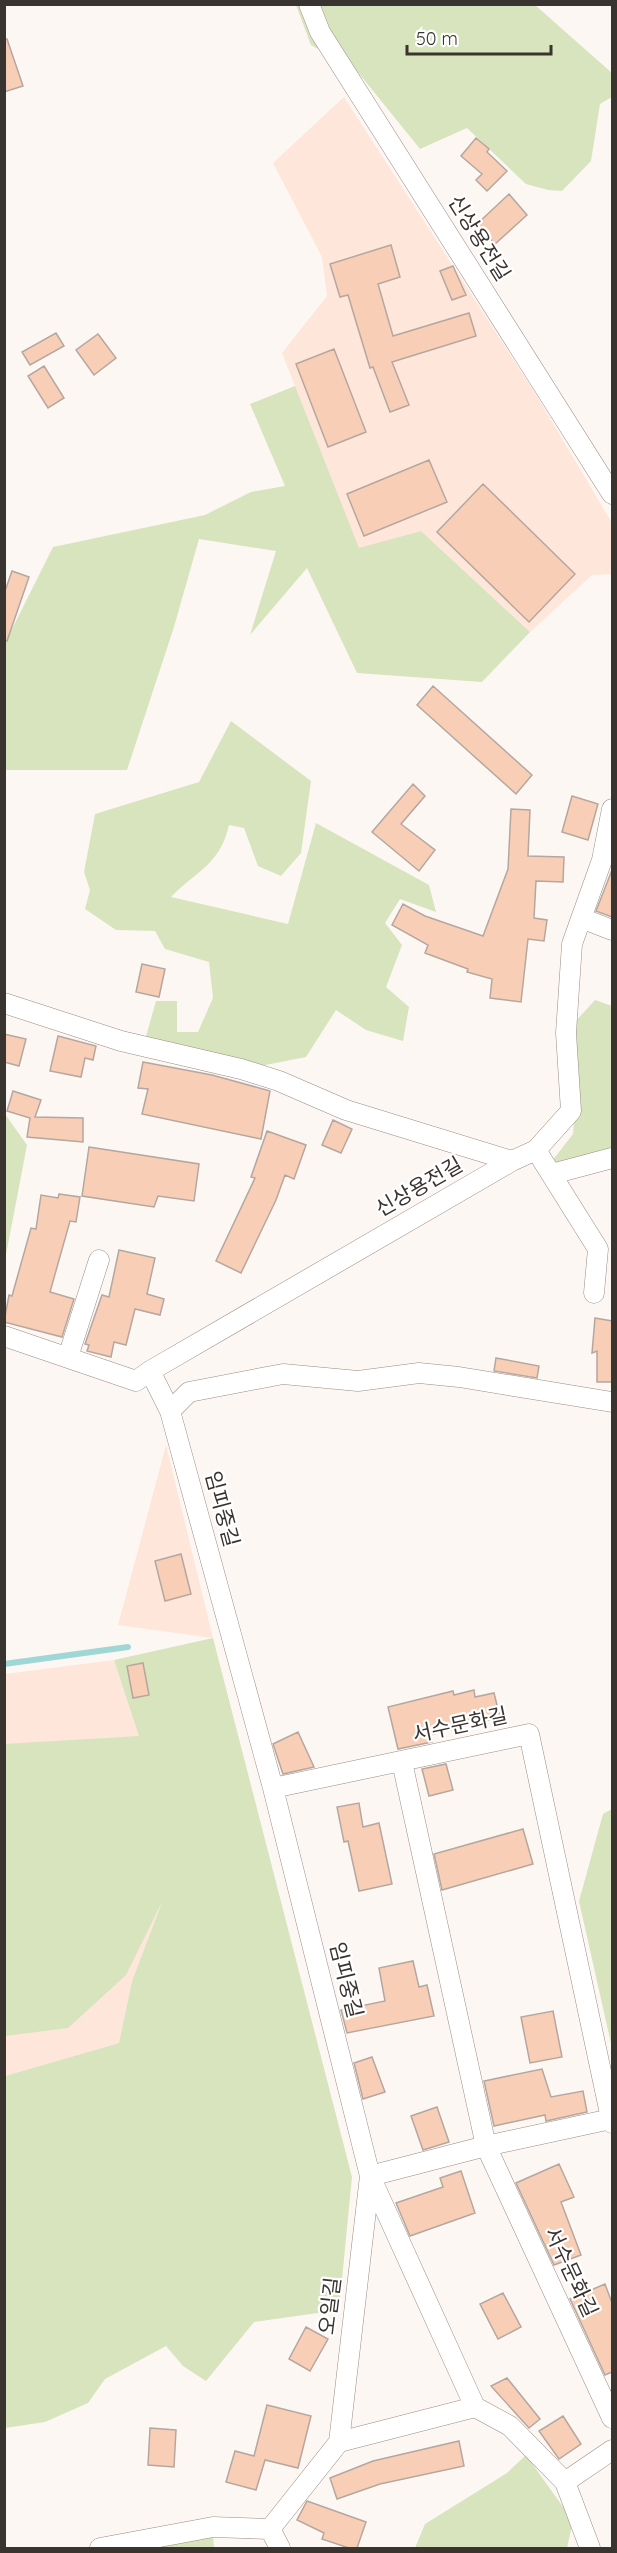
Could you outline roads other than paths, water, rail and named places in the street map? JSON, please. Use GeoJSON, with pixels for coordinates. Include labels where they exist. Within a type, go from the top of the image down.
{"type":"FeatureCollection","features":[{"type":"Feature","properties":{"kind":"street","name":"신상용전길"},"geometry":{"type":"LineString","coordinates":[[309,4],[320,32],[612,494]]}},
{"type":"Feature","properties":{"kind":"street","name":"신상용전길"},"geometry":{"type":"LineString","coordinates":[[4,1336],[136,1381],[512,1161],[536,1150],[571,1111],[566,1033],[572,944],[607,860],[612,809]]}},
{"type":"Feature","properties":{"kind":"street"},"geometry":{"type":"LineString","coordinates":[[581,918],[612,930]]}},
{"type":"Feature","properties":{"kind":"street"},"geometry":{"type":"LineString","coordinates":[[4,1003],[121,1041],[241,1069],[279,1081],[346,1110],[512,1161]]}},
{"type":"Feature","properties":{"kind":"street"},"geometry":{"type":"LineString","coordinates":[[536,1150],[598,1249],[594,1293]]}},
{"type":"Feature","properties":{"kind":"street"},"geometry":{"type":"LineString","coordinates":[[552,1174],[612,1158]]}},
{"type":"Feature","properties":{"kind":"street"},"geometry":{"type":"LineString","coordinates":[[68,1358],[99,1260]]}},
{"type":"Feature","properties":{"kind":"street","name":"임피중길"},"geometry":{"type":"LineString","coordinates":[[150,1371],[171,1411],[273,1788],[370,2176],[475,2407]]}},
{"type":"Feature","properties":{"kind":"street"},"geometry":{"type":"LineString","coordinates":[[171,1411],[189,1392],[284,1374],[358,1381],[419,1372],[612,1402]]}},
{"type":"Feature","properties":{"kind":"street","name":"서수문화길"},"geometry":{"type":"LineString","coordinates":[[370,2176],[486,2146],[612,2121],[529,1734],[402,1762],[486,2146],[612,2418]]}},
{"type":"Feature","properties":{"kind":"street"},"geometry":{"type":"LineString","coordinates":[[273,1788],[402,1762]]}},
{"type":"Feature","properties":{"kind":"street","name":"오일길"},"geometry":{"type":"LineString","coordinates":[[339,2442],[370,2176]]}},
{"type":"Feature","properties":{"kind":"street"},"geometry":{"type":"LineString","coordinates":[[270,2529],[339,2442],[475,2407],[510,2426],[565,2482],[590,2548]]}},
{"type":"Feature","properties":{"kind":"street"},"geometry":{"type":"LineString","coordinates":[[565,2482],[612,2450]]}},
{"type":"Feature","properties":{"kind":"street"},"geometry":{"type":"LineString","coordinates":[[100,2548],[126,2547],[213,2527],[270,2529]]}},
{"type":"Feature","properties":{"kind":"street"},"geometry":{"type":"LineString","coordinates":[[270,2529],[280,2548]]}},
{"type":"Feature","properties":{"kind":"waterway"},"geometry":{"type":"LineString","coordinates":[[4,1664],[128,1647]]}}]}
